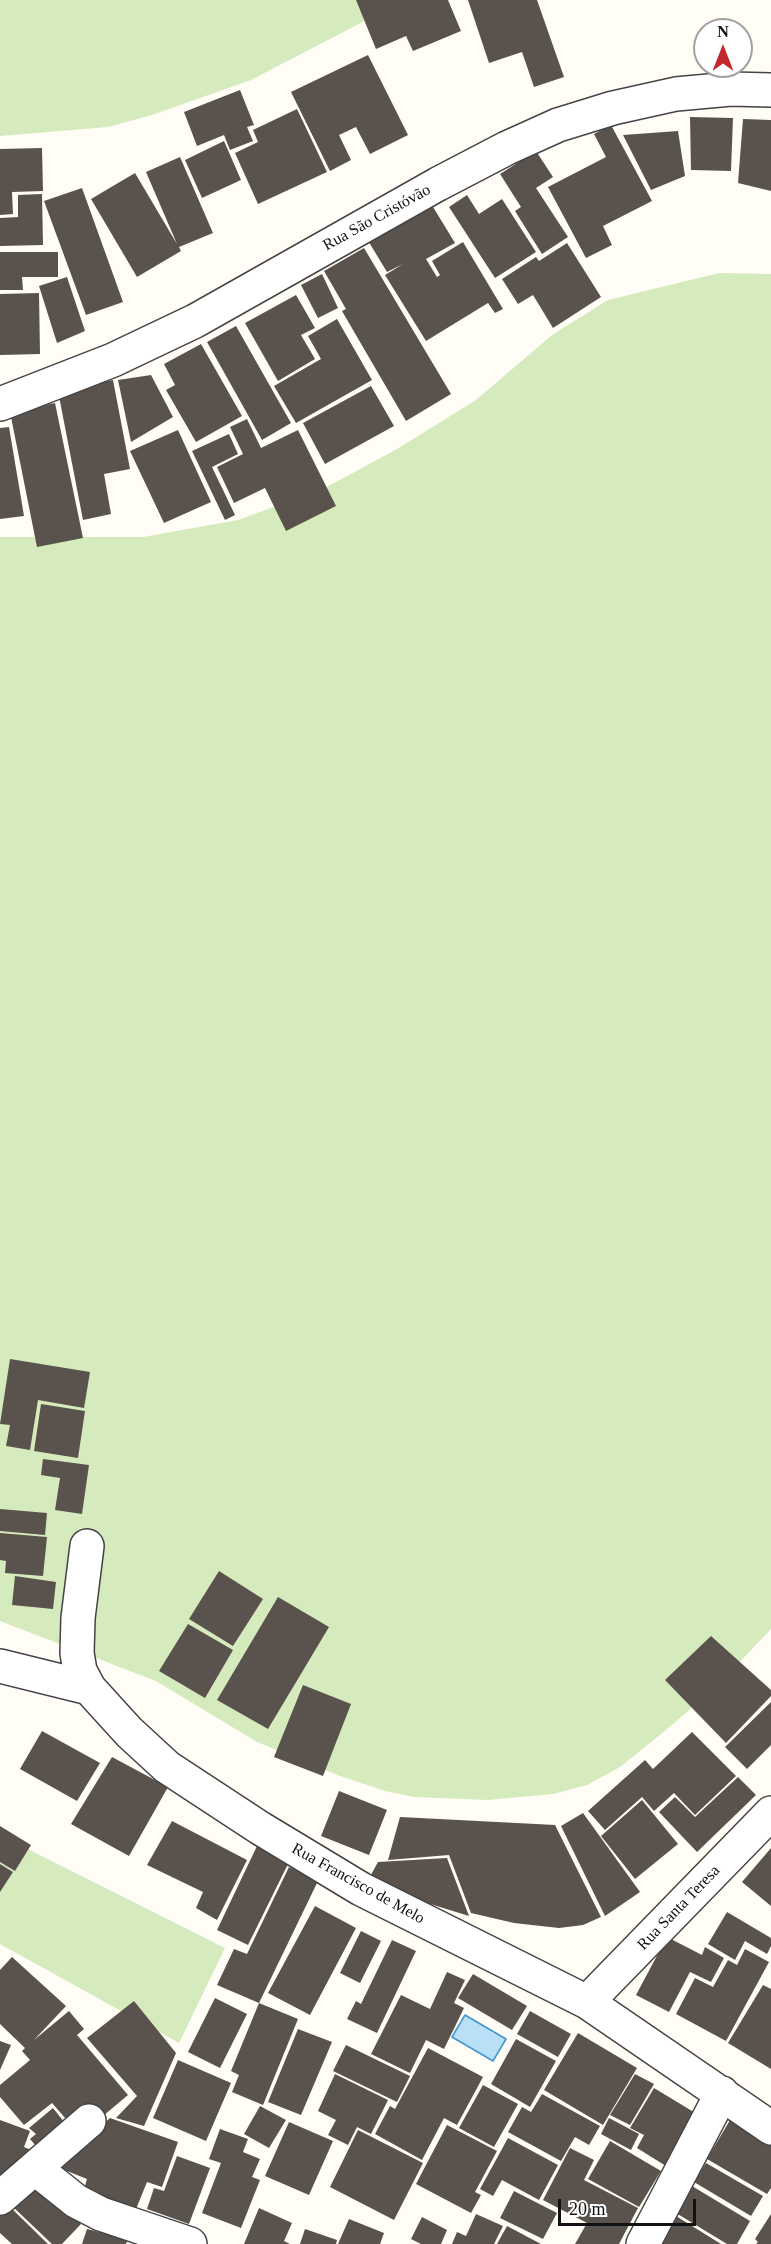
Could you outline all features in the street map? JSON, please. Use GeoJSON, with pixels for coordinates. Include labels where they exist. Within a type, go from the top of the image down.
{"type":"FeatureCollection","features":[{"type":"Feature","properties":{"kind":"street","name":"Rua São Cristóvão"},"geometry":{"type":"LineString","coordinates":[[0,404],[113,360],[195,321],[438,184],[507,148],[558,125],[613,108],[676,94],[731,89],[771,90]]}},
{"type":"Feature","properties":{"kind":"street","name":"Rua Francisco de Melo"},"geometry":{"type":"LineString","coordinates":[[87,1546],[78,1618],[77,1653],[80,1671],[89,1688],[129,1732],[167,1767],[260,1828],[361,1889],[587,2002],[771,2128]]}},
{"type":"Feature","properties":{"kind":"street"},"geometry":{"type":"LineString","coordinates":[[0,1666],[89,1688]]}},
{"type":"Feature","properties":{"kind":"street","name":"Rua Santa Teresa"},"geometry":{"type":"LineString","coordinates":[[587,2002],[771,1814]]}},
{"type":"Feature","properties":{"kind":"street"},"geometry":{"type":"LineString","coordinates":[[643,2244],[722,2093]]}},
{"type":"Feature","properties":{"kind":"street"},"geometry":{"type":"LineString","coordinates":[[0,2198],[89,2121]]}},
{"type":"Feature","properties":{"kind":"street"},"geometry":{"type":"LineString","coordinates":[[36,2169],[76,2201],[101,2214],[190,2244]]}},
{"type":"Feature","properties":{"kind":"green space"},"geometry":{"type":"Polygon","coordinates":[[[0,0],[405,0],[251,80],[152,115],[108,127],[0,136],[0,0]]]}},
{"type":"Feature","properties":{"kind":"green space"},"geometry":{"type":"Polygon","coordinates":[[[719,273],[771,274],[771,1629],[717,1686],[666,1730],[620,1767],[587,1785],[553,1794],[488,1800],[414,1797],[385,1791],[340,1776],[257,1742],[156,1681],[0,1621],[0,537],[143,537],[238,520],[323,489],[397,449],[476,400],[552,335],[608,300],[719,273]]]}},
{"type":"Feature","properties":{"kind":"green space"},"geometry":{"type":"Polygon","coordinates":[[[0,1835],[225,1948],[179,2043],[0,1944],[0,1835]]]}},
{"type":"Feature","properties":{"kind":"water"},"geometry":{"type":"Polygon","coordinates":[[[465,2015],[506,2039],[493,2061],[452,2037],[465,2015]]]}},
{"type":"Feature","properties":{"kind":"building"},"geometry":{"type":"Polygon","coordinates":[[[356,0],[448,0],[461,31],[413,51],[406,36],[376,49],[356,0]]]}},
{"type":"Feature","properties":{"kind":"building"},"geometry":{"type":"Polygon","coordinates":[[[468,0],[537,0],[564,77],[534,87],[522,52],[489,63],[468,0]]]}},
{"type":"Feature","properties":{"kind":"building"},"geometry":{"type":"Polygon","coordinates":[[[368,55],[408,135],[370,154],[356,127],[339,135],[351,160],[330,171],[291,92],[368,55]]]}},
{"type":"Feature","properties":{"kind":"building"},"geometry":{"type":"Polygon","coordinates":[[[240,90],[254,125],[247,127],[253,141],[230,150],[224,135],[197,146],[184,112],[240,90]]]}},
{"type":"Feature","properties":{"kind":"building"},"geometry":{"type":"Polygon","coordinates":[[[297,109],[327,172],[258,204],[235,153],[258,142],[253,130],[297,109]]]}},
{"type":"Feature","properties":{"kind":"building"},"geometry":{"type":"Polygon","coordinates":[[[690,117],[733,118],[731,171],[691,170],[690,117]]]}},
{"type":"Feature","properties":{"kind":"building"},"geometry":{"type":"Polygon","coordinates":[[[743,119],[771,120],[771,191],[738,183],[743,119]]]}},
{"type":"Feature","properties":{"kind":"building"},"geometry":{"type":"Polygon","coordinates":[[[611,125],[652,201],[603,226],[612,245],[586,258],[548,187],[606,157],[594,134],[611,125]]]}},
{"type":"Feature","properties":{"kind":"building"},"geometry":{"type":"Polygon","coordinates":[[[678,131],[685,176],[651,190],[623,135],[678,131]]]}},
{"type":"Feature","properties":{"kind":"building"},"geometry":{"type":"Polygon","coordinates":[[[224,141],[241,180],[202,198],[185,160],[224,141]]]}},
{"type":"Feature","properties":{"kind":"building"},"geometry":{"type":"Polygon","coordinates":[[[42,148],[43,191],[12,192],[13,214],[0,215],[0,149],[42,148]]]}},
{"type":"Feature","properties":{"kind":"building"},"geometry":{"type":"Polygon","coordinates":[[[536,151],[553,177],[536,188],[568,237],[542,254],[515,211],[521,207],[500,174],[536,151]]]}},
{"type":"Feature","properties":{"kind":"building"},"geometry":{"type":"Polygon","coordinates":[[[180,157],[213,233],[179,247],[181,251],[137,277],[91,199],[135,173],[177,244],[146,172],[180,157]]]}},
{"type":"Feature","properties":{"kind":"building"},"geometry":{"type":"Polygon","coordinates":[[[82,188],[123,302],[86,315],[44,201],[82,188]]]}},
{"type":"Feature","properties":{"kind":"building"},"geometry":{"type":"Polygon","coordinates":[[[42,194],[43,245],[0,246],[0,218],[18,217],[18,195],[42,194]]]}},
{"type":"Feature","properties":{"kind":"building"},"geometry":{"type":"Polygon","coordinates":[[[467,195],[479,214],[502,199],[536,252],[495,278],[449,207],[467,195]]]}},
{"type":"Feature","properties":{"kind":"building"},"geometry":{"type":"Polygon","coordinates":[[[430,202],[455,243],[426,259],[437,277],[440,275],[432,261],[463,242],[503,309],[495,313],[488,303],[426,341],[385,275],[403,264],[387,272],[367,239],[430,202]]]}},
{"type":"Feature","properties":{"kind":"building"},"geometry":{"type":"Polygon","coordinates":[[[567,243],[601,297],[553,328],[533,295],[518,304],[502,279],[536,257],[539,261],[567,243]]]}},
{"type":"Feature","properties":{"kind":"building"},"geometry":{"type":"Polygon","coordinates":[[[364,248],[451,394],[406,421],[342,311],[346,309],[324,271],[364,248]]]}},
{"type":"Feature","properties":{"kind":"building"},"geometry":{"type":"Polygon","coordinates":[[[0,252],[58,252],[58,277],[22,277],[23,290],[0,290],[0,252]]]}},
{"type":"Feature","properties":{"kind":"building"},"geometry":{"type":"Polygon","coordinates":[[[322,274],[338,308],[318,318],[301,285],[322,274]]]}},
{"type":"Feature","properties":{"kind":"building"},"geometry":{"type":"Polygon","coordinates":[[[67,277],[85,331],[57,343],[39,286],[67,277]]]}},
{"type":"Feature","properties":{"kind":"building"},"geometry":{"type":"Polygon","coordinates":[[[39,293],[40,354],[0,355],[0,294],[39,293]]]}},
{"type":"Feature","properties":{"kind":"building"},"geometry":{"type":"Polygon","coordinates":[[[296,295],[315,328],[301,335],[315,359],[278,381],[245,323],[296,295]]]}},
{"type":"Feature","properties":{"kind":"building"},"geometry":{"type":"Polygon","coordinates":[[[337,319],[372,380],[296,423],[274,386],[321,359],[308,336],[337,319]]]}},
{"type":"Feature","properties":{"kind":"building"},"geometry":{"type":"Polygon","coordinates":[[[236,326],[291,423],[262,440],[207,342],[236,326]]]}},
{"type":"Feature","properties":{"kind":"building"},"geometry":{"type":"Polygon","coordinates":[[[201,344],[242,416],[196,442],[166,390],[175,385],[164,364],[201,344]]]}},
{"type":"Feature","properties":{"kind":"building"},"geometry":{"type":"Polygon","coordinates":[[[151,375],[173,417],[131,442],[118,380],[151,375]]]}},
{"type":"Feature","properties":{"kind":"building"},"geometry":{"type":"Polygon","coordinates":[[[113,380],[130,469],[104,474],[111,514],[83,520],[58,391],[113,380]]]}},
{"type":"Feature","properties":{"kind":"building"},"geometry":{"type":"Polygon","coordinates":[[[371,386],[394,426],[325,464],[303,423],[371,386]]]}},
{"type":"Feature","properties":{"kind":"building"},"geometry":{"type":"Polygon","coordinates":[[[55,403],[83,538],[37,547],[10,412],[55,403]]]}},
{"type":"Feature","properties":{"kind":"building"},"geometry":{"type":"Polygon","coordinates":[[[247,419],[261,448],[298,430],[336,506],[286,531],[265,488],[234,503],[217,467],[243,454],[230,427],[247,419]]]}},
{"type":"Feature","properties":{"kind":"building"},"geometry":{"type":"Polygon","coordinates":[[[9,427],[24,516],[0,519],[0,428],[9,427]]]}},
{"type":"Feature","properties":{"kind":"building"},"geometry":{"type":"Polygon","coordinates":[[[178,430],[211,502],[164,523],[130,451],[178,430]]]}},
{"type":"Feature","properties":{"kind":"building"},"geometry":{"type":"Polygon","coordinates":[[[229,434],[238,454],[212,467],[235,515],[225,520],[192,451],[229,434]]]}},
{"type":"Feature","properties":{"kind":"building"},"geometry":{"type":"Polygon","coordinates":[[[10,1359],[90,1372],[84,1408],[38,1400],[30,1450],[6,1446],[10,1425],[0,1424],[10,1359]]]}},
{"type":"Feature","properties":{"kind":"building"},"geometry":{"type":"Polygon","coordinates":[[[41,1404],[85,1411],[78,1458],[34,1451],[41,1404]]]}},
{"type":"Feature","properties":{"kind":"building"},"geometry":{"type":"Polygon","coordinates":[[[43,1459],[89,1465],[82,1514],[55,1510],[60,1478],[41,1475],[43,1459]]]}},
{"type":"Feature","properties":{"kind":"building"},"geometry":{"type":"Polygon","coordinates":[[[0,1509],[47,1513],[45,1535],[0,1531],[0,1509]]]}},
{"type":"Feature","properties":{"kind":"building"},"geometry":{"type":"Polygon","coordinates":[[[0,1533],[47,1537],[43,1576],[5,1573],[6,1561],[0,1560],[0,1533]]]}},
{"type":"Feature","properties":{"kind":"building"},"geometry":{"type":"Polygon","coordinates":[[[219,1571],[263,1599],[233,1646],[189,1619],[219,1571]]]}},
{"type":"Feature","properties":{"kind":"building"},"geometry":{"type":"Polygon","coordinates":[[[15,1576],[56,1582],[53,1609],[12,1605],[15,1576]]]}},
{"type":"Feature","properties":{"kind":"building"},"geometry":{"type":"Polygon","coordinates":[[[278,1597],[329,1627],[268,1729],[217,1700],[278,1597]]]}},
{"type":"Feature","properties":{"kind":"building"},"geometry":{"type":"Polygon","coordinates":[[[188,1624],[233,1650],[205,1698],[159,1671],[188,1624]]]}},
{"type":"Feature","properties":{"kind":"building"},"geometry":{"type":"Polygon","coordinates":[[[711,1636],[771,1690],[771,1696],[726,1743],[665,1680],[711,1636]]]}},
{"type":"Feature","properties":{"kind":"building"},"geometry":{"type":"Polygon","coordinates":[[[303,1685],[351,1704],[323,1776],[274,1757],[303,1685]]]}},
{"type":"Feature","properties":{"kind":"building"},"geometry":{"type":"Polygon","coordinates":[[[771,1702],[771,1745],[747,1769],[725,1747],[771,1702]]]}},
{"type":"Feature","properties":{"kind":"building"},"geometry":{"type":"Polygon","coordinates":[[[42,1731],[100,1763],[77,1801],[20,1769],[42,1731]]]}},
{"type":"Feature","properties":{"kind":"building"},"geometry":{"type":"Polygon","coordinates":[[[692,1732],[736,1776],[695,1815],[674,1793],[654,1811],[642,1797],[605,1830],[588,1811],[645,1760],[653,1769],[692,1732]]]}},
{"type":"Feature","properties":{"kind":"building"},"geometry":{"type":"Polygon","coordinates":[[[112,1757],[168,1787],[129,1856],[71,1824],[112,1757]]]}},
{"type":"Feature","properties":{"kind":"building"},"geometry":{"type":"Polygon","coordinates":[[[738,1777],[756,1795],[697,1852],[659,1812],[675,1797],[695,1817],[738,1777]]]}},
{"type":"Feature","properties":{"kind":"building"},"geometry":{"type":"Polygon","coordinates":[[[339,1791],[387,1810],[369,1855],[321,1836],[339,1791]]]}},
{"type":"Feature","properties":{"kind":"building"},"geometry":{"type":"Polygon","coordinates":[[[642,1800],[678,1844],[635,1879],[601,1836],[642,1800]]]}},
{"type":"Feature","properties":{"kind":"building"},"geometry":{"type":"Polygon","coordinates":[[[583,1813],[640,1892],[605,1916],[561,1826],[583,1813]]]}},
{"type":"Feature","properties":{"kind":"building"},"geometry":{"type":"Polygon","coordinates":[[[400,1817],[555,1825],[601,1917],[583,1925],[559,1928],[514,1923],[471,1913],[449,1855],[388,1860],[400,1817]]]}},
{"type":"Feature","properties":{"kind":"building"},"geometry":{"type":"Polygon","coordinates":[[[172,1821],[247,1860],[217,1920],[196,1908],[203,1892],[147,1865],[172,1821]]]}},
{"type":"Feature","properties":{"kind":"building"},"geometry":{"type":"Polygon","coordinates":[[[0,1826],[31,1845],[15,1871],[0,1862],[0,1826]]]}},
{"type":"Feature","properties":{"kind":"building"},"geometry":{"type":"Polygon","coordinates":[[[257,1846],[289,1862],[248,1945],[217,1930],[257,1846]]]}},
{"type":"Feature","properties":{"kind":"building"},"geometry":{"type":"Polygon","coordinates":[[[771,1848],[771,1906],[742,1882],[771,1848]]]}},
{"type":"Feature","properties":{"kind":"building"},"geometry":{"type":"Polygon","coordinates":[[[447,1858],[469,1916],[366,1884],[378,1862],[447,1858]]]}},
{"type":"Feature","properties":{"kind":"building"},"geometry":{"type":"Polygon","coordinates":[[[0,1864],[13,1872],[0,1892],[0,1864]]]}},
{"type":"Feature","properties":{"kind":"building"},"geometry":{"type":"Polygon","coordinates":[[[289,1867],[318,1881],[259,2003],[217,1985],[234,1949],[247,1954],[289,1867]]]}},
{"type":"Feature","properties":{"kind":"building"},"geometry":{"type":"Polygon","coordinates":[[[315,1906],[356,1928],[310,2015],[268,1993],[315,1906]]]}},
{"type":"Feature","properties":{"kind":"building"},"geometry":{"type":"Polygon","coordinates":[[[727,1912],[771,1938],[771,1946],[767,1954],[745,1941],[735,1960],[708,1944],[727,1912]]]}},
{"type":"Feature","properties":{"kind":"building"},"geometry":{"type":"Polygon","coordinates":[[[361,1931],[381,1941],[360,1983],[340,1973],[361,1931]]]}},
{"type":"Feature","properties":{"kind":"building"},"geometry":{"type":"Polygon","coordinates":[[[667,1937],[702,1955],[705,1947],[724,1958],[711,1982],[690,1972],[669,2012],[636,1995],[667,1937]]]}},
{"type":"Feature","properties":{"kind":"building"},"geometry":{"type":"Polygon","coordinates":[[[392,1940],[416,1951],[377,2033],[347,2019],[356,2001],[361,2004],[392,1940]]]}},
{"type":"Feature","properties":{"kind":"building"},"geometry":{"type":"Polygon","coordinates":[[[745,1949],[769,1962],[726,2041],[676,2014],[695,1978],[713,1987],[728,1960],[737,1965],[745,1949]]]}},
{"type":"Feature","properties":{"kind":"building"},"geometry":{"type":"Polygon","coordinates":[[[12,1957],[66,2006],[34,2040],[69,2011],[84,2029],[77,2035],[128,2095],[97,2121],[83,2104],[66,2119],[52,2103],[24,2125],[0,2097],[0,2085],[30,2060],[22,2051],[25,2048],[0,2024],[0,1970],[12,1957]]]}},
{"type":"Feature","properties":{"kind":"building"},"geometry":{"type":"Polygon","coordinates":[[[447,1972],[465,1980],[454,2003],[464,2008],[444,2049],[426,2040],[410,2073],[371,2054],[401,1995],[430,2009],[447,1972]]]}},
{"type":"Feature","properties":{"kind":"building"},"geometry":{"type":"Polygon","coordinates":[[[473,1974],[527,2006],[512,2030],[458,1998],[473,1974]]]}},
{"type":"Feature","properties":{"kind":"building"},"geometry":{"type":"Polygon","coordinates":[[[763,1985],[771,1989],[771,2069],[728,2043],[763,1985]]]}},
{"type":"Feature","properties":{"kind":"building"},"geometry":{"type":"Polygon","coordinates":[[[215,1998],[247,2014],[220,2068],[188,2052],[215,1998]]]}},
{"type":"Feature","properties":{"kind":"building"},"geometry":{"type":"Polygon","coordinates":[[[134,2001],[176,2053],[144,2126],[116,2118],[137,2096],[87,2038],[134,2001]]]}},
{"type":"Feature","properties":{"kind":"building"},"geometry":{"type":"Polygon","coordinates":[[[259,2003],[298,2019],[263,2105],[232,2092],[239,2075],[231,2071],[259,2003]]]}},
{"type":"Feature","properties":{"kind":"building"},"geometry":{"type":"Polygon","coordinates":[[[530,2011],[571,2034],[558,2057],[517,2034],[530,2011]]]}},
{"type":"Feature","properties":{"kind":"building"},"geometry":{"type":"Polygon","coordinates":[[[298,2029],[332,2042],[301,2115],[268,2102],[298,2029]]]}},
{"type":"Feature","properties":{"kind":"building"},"geometry":{"type":"Polygon","coordinates":[[[578,2033],[637,2068],[603,2125],[544,2090],[578,2033]]]}},
{"type":"Feature","properties":{"kind":"building"},"geometry":{"type":"Polygon","coordinates":[[[516,2039],[556,2061],[530,2107],[491,2084],[516,2039]]]}},
{"type":"Feature","properties":{"kind":"building"},"geometry":{"type":"Polygon","coordinates":[[[0,2041],[11,2045],[0,2070],[0,2041]]]}},
{"type":"Feature","properties":{"kind":"building"},"geometry":{"type":"Polygon","coordinates":[[[346,2045],[410,2076],[397,2102],[333,2071],[346,2045]]]}},
{"type":"Feature","properties":{"kind":"building"},"geometry":{"type":"Polygon","coordinates":[[[428,2048],[483,2077],[457,2125],[444,2118],[422,2160],[375,2134],[390,2106],[395,2109],[428,2048]]]}},
{"type":"Feature","properties":{"kind":"building"},"geometry":{"type":"Polygon","coordinates":[[[178,2060],[231,2083],[206,2141],[153,2118],[178,2060]]]}},
{"type":"Feature","properties":{"kind":"building"},"geometry":{"type":"Polygon","coordinates":[[[335,2074],[388,2100],[371,2134],[357,2127],[348,2145],[328,2135],[336,2120],[318,2111],[335,2074]]]}},
{"type":"Feature","properties":{"kind":"building"},"geometry":{"type":"Polygon","coordinates":[[[635,2074],[654,2084],[630,2125],[610,2115],[635,2074]]]}},
{"type":"Feature","properties":{"kind":"building"},"geometry":{"type":"Polygon","coordinates":[[[483,2085],[518,2104],[494,2147],[459,2128],[483,2085]]]}},
{"type":"Feature","properties":{"kind":"building"},"geometry":{"type":"Polygon","coordinates":[[[654,2088],[697,2114],[666,2166],[637,2148],[644,2135],[630,2128],[654,2088]]]}},
{"type":"Feature","properties":{"kind":"building"},"geometry":{"type":"Polygon","coordinates":[[[542,2094],[600,2126],[589,2145],[575,2137],[561,2161],[508,2132],[522,2107],[531,2112],[542,2094]]]}},
{"type":"Feature","properties":{"kind":"building"},"geometry":{"type":"Polygon","coordinates":[[[260,2106],[286,2120],[269,2148],[244,2134],[260,2106]]]}},
{"type":"Feature","properties":{"kind":"building"},"geometry":{"type":"Polygon","coordinates":[[[53,2108],[65,2123],[41,2152],[30,2139],[36,2134],[29,2128],[53,2108]]]}},
{"type":"Feature","properties":{"kind":"building"},"geometry":{"type":"Polygon","coordinates":[[[733,2115],[771,2137],[771,2188],[767,2194],[707,2159],[733,2115]]]}},
{"type":"Feature","properties":{"kind":"building"},"geometry":{"type":"Polygon","coordinates":[[[110,2118],[178,2142],[162,2187],[147,2182],[134,2214],[82,2196],[87,2179],[62,2169],[63,2160],[110,2118]]]}},
{"type":"Feature","properties":{"kind":"building"},"geometry":{"type":"Polygon","coordinates":[[[609,2118],[639,2134],[631,2150],[601,2134],[609,2118]]]}},
{"type":"Feature","properties":{"kind":"building"},"geometry":{"type":"Polygon","coordinates":[[[0,2120],[30,2131],[24,2147],[31,2150],[11,2179],[0,2174],[0,2120]]]}},
{"type":"Feature","properties":{"kind":"building"},"geometry":{"type":"Polygon","coordinates":[[[289,2122],[333,2141],[309,2195],[265,2176],[289,2122]]]}},
{"type":"Feature","properties":{"kind":"building"},"geometry":{"type":"Polygon","coordinates":[[[447,2125],[497,2151],[475,2192],[481,2195],[471,2213],[416,2184],[447,2125]]]}},
{"type":"Feature","properties":{"kind":"building"},"geometry":{"type":"Polygon","coordinates":[[[220,2129],[248,2139],[243,2152],[260,2159],[252,2177],[260,2180],[241,2228],[202,2213],[221,2163],[209,2159],[220,2129]]]}},
{"type":"Feature","properties":{"kind":"building"},"geometry":{"type":"Polygon","coordinates":[[[358,2130],[423,2163],[394,2220],[330,2187],[358,2130]]]}},
{"type":"Feature","properties":{"kind":"building"},"geometry":{"type":"Polygon","coordinates":[[[508,2138],[558,2165],[539,2200],[502,2180],[493,2196],[480,2189],[508,2138]]]}},
{"type":"Feature","properties":{"kind":"building"},"geometry":{"type":"Polygon","coordinates":[[[610,2141],[661,2171],[639,2207],[588,2179],[610,2141]]]}},
{"type":"Feature","properties":{"kind":"building"},"geometry":{"type":"Polygon","coordinates":[[[570,2148],[594,2160],[584,2180],[638,2208],[619,2244],[575,2244],[587,2223],[543,2200],[570,2148]]]}},
{"type":"Feature","properties":{"kind":"building"},"geometry":{"type":"Polygon","coordinates":[[[177,2156],[210,2168],[189,2224],[147,2209],[154,2188],[164,2191],[177,2156]]]}},
{"type":"Feature","properties":{"kind":"building"},"geometry":{"type":"Polygon","coordinates":[[[706,2163],[763,2196],[751,2216],[694,2182],[706,2163]]]}},
{"type":"Feature","properties":{"kind":"building"},"geometry":{"type":"Polygon","coordinates":[[[34,2183],[81,2224],[62,2244],[52,2244],[12,2206],[34,2183]]]}},
{"type":"Feature","properties":{"kind":"building"},"geometry":{"type":"Polygon","coordinates":[[[692,2186],[750,2221],[737,2244],[727,2244],[676,2213],[692,2186]]]}},
{"type":"Feature","properties":{"kind":"building"},"geometry":{"type":"Polygon","coordinates":[[[514,2191],[557,2213],[543,2239],[500,2218],[514,2191]]]}},
{"type":"Feature","properties":{"kind":"building"},"geometry":{"type":"Polygon","coordinates":[[[7,2204],[48,2244],[12,2244],[0,2233],[0,2212],[7,2204]]]}},
{"type":"Feature","properties":{"kind":"building"},"geometry":{"type":"Polygon","coordinates":[[[259,2208],[292,2223],[284,2241],[290,2244],[244,2244],[259,2208]]]}},
{"type":"Feature","properties":{"kind":"building"},"geometry":{"type":"Polygon","coordinates":[[[476,2214],[503,2226],[494,2244],[452,2244],[457,2232],[466,2236],[476,2214]]]}},
{"type":"Feature","properties":{"kind":"building"},"geometry":{"type":"Polygon","coordinates":[[[771,2214],[771,2244],[756,2244],[758,2242],[755,2239],[771,2214]]]}},
{"type":"Feature","properties":{"kind":"building"},"geometry":{"type":"Polygon","coordinates":[[[676,2216],[721,2244],[663,2244],[659,2242],[676,2216]]]}},
{"type":"Feature","properties":{"kind":"building"},"geometry":{"type":"Polygon","coordinates":[[[422,2217],[447,2230],[441,2244],[421,2244],[411,2239],[422,2217]]]}},
{"type":"Feature","properties":{"kind":"building"},"geometry":{"type":"Polygon","coordinates":[[[349,2219],[384,2233],[380,2244],[338,2244],[349,2219]]]}},
{"type":"Feature","properties":{"kind":"building"},"geometry":{"type":"Polygon","coordinates":[[[507,2226],[541,2244],[497,2244],[507,2226]]]}},
{"type":"Feature","properties":{"kind":"building"},"geometry":{"type":"Polygon","coordinates":[[[87,2229],[128,2239],[126,2244],[82,2244],[87,2229]]]}},
{"type":"Feature","properties":{"kind":"building"},"geometry":{"type":"Polygon","coordinates":[[[305,2229],[337,2240],[336,2244],[300,2244],[305,2229]]]}}]}
